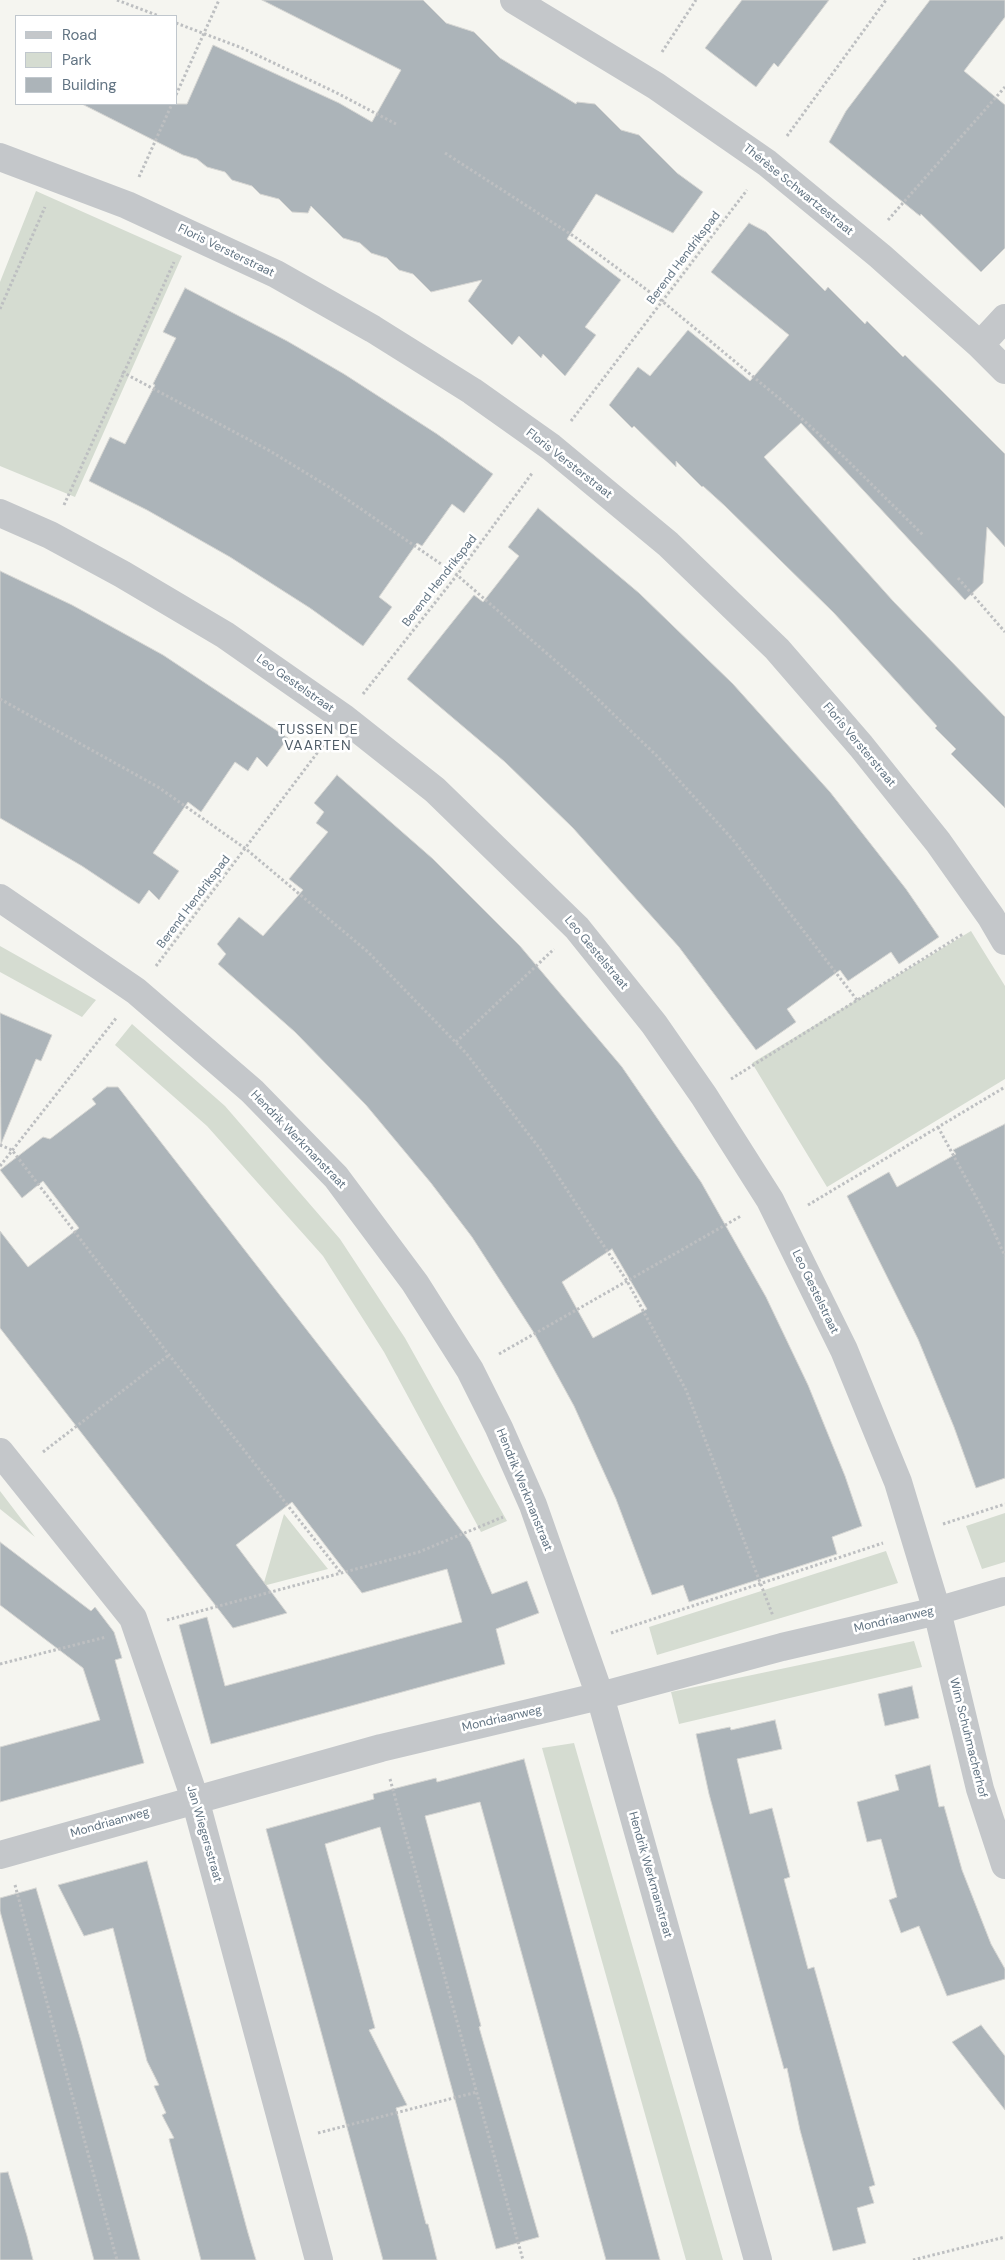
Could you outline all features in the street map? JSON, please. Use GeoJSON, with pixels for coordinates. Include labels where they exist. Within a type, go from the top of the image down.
{"type":"FeatureCollection","features":[{"type":"Feature","properties":{"kind":"street","name":"Thérèse Schwartzestraat"},"geometry":{"type":"LineString","coordinates":[[523,2],[645,79],[768,163],[866,245],[980,345],[1005,370]]}},
{"type":"Feature","properties":{"kind":"street","name":"Floris Versterstraat"},"geometry":{"type":"LineString","coordinates":[[0,157],[127,204],[276,274],[373,329],[472,391],[551,447],[668,544],[777,649],[861,746],[938,842],[991,917],[1005,941]]}},
{"type":"Feature","properties":{"kind":"street"},"geometry":{"type":"LineString","coordinates":[[980,345],[1005,318]]}},
{"type":"Feature","properties":{"kind":"street","name":"Leo Gestelstraat"},"geometry":{"type":"LineString","coordinates":[[0,513],[50,535],[122,574],[225,635],[344,718],[435,790],[576,928],[654,1024],[704,1096],[775,1210],[844,1350],[898,1482],[936,1611]]}},
{"type":"Feature","properties":{"kind":"street","name":"Hendrik Werkmanstraat"},"geometry":{"type":"LineString","coordinates":[[0,898],[136,991],[252,1091],[336,1177],[414,1283],[470,1370],[499,1428],[533,1505],[600,1696],[758,2260]]}},
{"type":"Feature","properties":{"kind":"street","name":"Jan Wiegersstraat"},"geometry":{"type":"LineString","coordinates":[[0,1452],[133,1618],[196,1799],[319,2260]]}},
{"type":"Feature","properties":{"kind":"street","name":"Mondriaanweg"},"geometry":{"type":"LineString","coordinates":[[3,1854],[381,1748],[600,1696],[782,1647],[936,1611],[1005,1591]]}},
{"type":"Feature","properties":{"kind":"street","name":"Wim Schuhmacherhof"},"geometry":{"type":"LineString","coordinates":[[936,1611],[980,1789],[1005,1865]]}},
{"type":"Feature","properties":{"kind":"path"},"geometry":{"type":"LineString","coordinates":[[118,0],[156,15]]}},
{"type":"Feature","properties":{"kind":"path"},"geometry":{"type":"LineString","coordinates":[[178,91],[219,0]]}},
{"type":"Feature","properties":{"kind":"path"},"geometry":{"type":"LineString","coordinates":[[645,79],[696,0]]}},
{"type":"Feature","properties":{"kind":"path","name":"Berend Hendrikspad"},"geometry":{"type":"LineString","coordinates":[[0,1166],[246,849],[344,718],[457,575],[551,447],[768,163],[886,0]]}},
{"type":"Feature","properties":{"kind":"path"},"geometry":{"type":"LineString","coordinates":[[178,24],[242,48],[335,92],[396,124]]}},
{"type":"Feature","properties":{"kind":"path"},"geometry":{"type":"LineString","coordinates":[[866,245],[1005,87]]}},
{"type":"Feature","properties":{"kind":"path"},"geometry":{"type":"LineString","coordinates":[[127,204],[172,105]]}},
{"type":"Feature","properties":{"kind":"path"},"geometry":{"type":"LineString","coordinates":[[446,152],[575,237],[662,302],[780,399],[843,456],[923,535]]}},
{"type":"Feature","properties":{"kind":"path"},"geometry":{"type":"LineString","coordinates":[[0,309],[57,179]]}},
{"type":"Feature","properties":{"kind":"path"},"geometry":{"type":"LineString","coordinates":[[50,535],[122,372],[188,232]]}},
{"type":"Feature","properties":{"kind":"path"},"geometry":{"type":"LineString","coordinates":[[122,372],[270,451],[329,487],[457,575],[582,684],[657,756],[734,841],[857,1000]]}},
{"type":"Feature","properties":{"kind":"path"},"geometry":{"type":"LineString","coordinates":[[958,578],[1005,632]]}},
{"type":"Feature","properties":{"kind":"path"},"geometry":{"type":"LineString","coordinates":[[0,699],[158,787],[246,849],[368,952],[456,1042],[540,1149],[626,1281],[686,1390],[762,1584],[782,1647]]}},
{"type":"Feature","properties":{"kind":"path"},"geometry":{"type":"LineString","coordinates":[[704,1096],[991,917]]}},
{"type":"Feature","properties":{"kind":"path"},"geometry":{"type":"LineString","coordinates":[[456,1042],[576,928]]}},
{"type":"Feature","properties":{"kind":"path"},"geometry":{"type":"LineString","coordinates":[[470,1370],[626,1281],[775,1210],[938,1127],[1005,1087]]}},
{"type":"Feature","properties":{"kind":"path"},"geometry":{"type":"LineString","coordinates":[[938,1127],[988,1219],[1005,1256]]}},
{"type":"Feature","properties":{"kind":"path"},"geometry":{"type":"LineString","coordinates":[[0,1145],[12,1150],[341,1573]]}},
{"type":"Feature","properties":{"kind":"path"},"geometry":{"type":"LineString","coordinates":[[17,1473],[169,1354]]}},
{"type":"Feature","properties":{"kind":"path"},"geometry":{"type":"LineString","coordinates":[[582,1643],[1005,1504]]}},
{"type":"Feature","properties":{"kind":"path"},"geometry":{"type":"LineString","coordinates":[[0,1664],[137,1629],[419,1552],[533,1505]]}},
{"type":"Feature","properties":{"kind":"path"},"geometry":{"type":"LineString","coordinates":[[381,1748],[523,2260]]}},
{"type":"Feature","properties":{"kind":"path"},"geometry":{"type":"LineString","coordinates":[[3,1854],[117,2260]]}},
{"type":"Feature","properties":{"kind":"path"},"geometry":{"type":"LineString","coordinates":[[287,2142],[477,2092]]}},
{"type":"Feature","properties":{"kind":"path"},"geometry":{"type":"LineString","coordinates":[[914,2260],[1005,2237]]}},
{"type":"Feature","properties":{"kind":"green space"},"geometry":{"type":"Polygon","coordinates":[[[36,191],[182,256],[75,497],[0,466],[0,282],[36,191]]]}},
{"type":"Feature","properties":{"kind":"green space"},"geometry":{"type":"Polygon","coordinates":[[[971,931],[1005,986],[1005,1079],[827,1187],[752,1063],[971,931]]]}},
{"type":"Feature","properties":{"kind":"green space"},"geometry":{"type":"Polygon","coordinates":[[[0,946],[96,1000],[82,1017],[0,972],[0,946]]]}},
{"type":"Feature","properties":{"kind":"green space"},"geometry":{"type":"Polygon","coordinates":[[[132,1024],[225,1106],[340,1239],[405,1338],[507,1521],[481,1532],[384,1352],[323,1256],[207,1126],[115,1045],[132,1024]]]}},
{"type":"Feature","properties":{"kind":"green space"},"geometry":{"type":"Polygon","coordinates":[[[0,1491],[35,1537],[0,1509],[0,1491]]]}},
{"type":"Feature","properties":{"kind":"green space"},"geometry":{"type":"Polygon","coordinates":[[[1005,1513],[1005,1562],[982,1569],[966,1526],[1005,1513]]]}},
{"type":"Feature","properties":{"kind":"green space"},"geometry":{"type":"Polygon","coordinates":[[[284,1514],[328,1569],[263,1586],[284,1514]]]}},
{"type":"Feature","properties":{"kind":"green space"},"geometry":{"type":"Polygon","coordinates":[[[886,1551],[898,1583],[657,1655],[649,1627],[886,1551]]]}},
{"type":"Feature","properties":{"kind":"green space"},"geometry":{"type":"Polygon","coordinates":[[[914,1641],[922,1667],[679,1724],[671,1692],[914,1641]]]}},
{"type":"Feature","properties":{"kind":"green space"},"geometry":{"type":"Polygon","coordinates":[[[574,1743],[723,2260],[686,2260],[542,1748],[574,1743]]]}},
{"type":"Feature","properties":{"kind":"building"},"geometry":{"type":"Polygon","coordinates":[[[262,0],[423,0],[446,23],[474,32],[500,58],[576,104],[577,102],[595,104],[621,130],[639,135],[677,173],[703,192],[673,233],[596,194],[567,239],[621,280],[585,327],[596,335],[565,376],[543,354],[541,358],[519,336],[512,345],[468,301],[482,280],[431,292],[413,274],[399,270],[387,258],[371,253],[360,243],[343,238],[311,206],[308,213],[292,212],[279,199],[260,194],[252,186],[232,180],[225,172],[207,167],[197,159],[183,155],[84,105],[187,104],[213,45],[339,103],[372,122],[401,70],[262,0]]]}},
{"type":"Feature","properties":{"kind":"building"},"geometry":{"type":"Polygon","coordinates":[[[742,0],[829,0],[778,67],[774,63],[756,87],[705,48],[742,0]]]}},
{"type":"Feature","properties":{"kind":"building"},"geometry":{"type":"Polygon","coordinates":[[[930,0],[1005,0],[1005,17],[964,71],[1005,105],[1005,248],[981,272],[921,214],[920,216],[829,142],[846,111],[930,0]]]}},
{"type":"Feature","properties":{"kind":"building"},"geometry":{"type":"Polygon","coordinates":[[[749,223],[766,232],[825,291],[828,287],[865,324],[867,321],[903,357],[905,355],[1005,454],[1005,547],[987,527],[983,583],[965,600],[801,423],[764,457],[893,601],[1005,717],[1005,808],[951,754],[956,749],[935,728],[937,726],[834,613],[725,506],[702,487],[676,461],[676,467],[634,426],[632,428],[609,405],[638,367],[650,376],[688,330],[750,381],[789,335],[711,272],[749,223]]]}},
{"type":"Feature","properties":{"kind":"building"},"geometry":{"type":"Polygon","coordinates":[[[185,288],[287,341],[344,374],[437,434],[493,474],[464,513],[452,504],[422,546],[417,543],[379,597],[392,607],[363,646],[310,608],[230,557],[147,510],[89,481],[110,437],[125,444],[155,385],[153,384],[176,338],[163,332],[185,288]]]}},
{"type":"Feature","properties":{"kind":"building"},"geometry":{"type":"Polygon","coordinates":[[[538,508],[639,593],[733,684],[830,792],[906,889],[939,937],[899,964],[891,952],[848,981],[840,970],[787,1009],[796,1022],[756,1050],[679,947],[573,828],[505,762],[407,679],[474,595],[483,602],[519,556],[508,547],[538,508]]]}},
{"type":"Feature","properties":{"kind":"building"},"geometry":{"type":"Polygon","coordinates":[[[0,571],[72,605],[163,655],[288,738],[267,767],[257,757],[248,771],[235,762],[201,812],[188,802],[153,853],[179,871],[159,900],[149,890],[139,904],[82,866],[0,818],[0,571]]]}},
{"type":"Feature","properties":{"kind":"building"},"geometry":{"type":"Polygon","coordinates":[[[337,775],[433,859],[520,946],[622,1067],[701,1182],[766,1297],[808,1385],[845,1476],[862,1526],[832,1537],[837,1554],[689,1602],[683,1585],[652,1595],[616,1499],[574,1406],[534,1333],[472,1237],[431,1183],[366,1105],[295,1032],[218,964],[226,954],[217,944],[239,917],[263,936],[303,890],[289,879],[328,832],[316,823],[324,812],[314,803],[337,775]],[[612,1249],[562,1282],[593,1338],[647,1309],[612,1249]]]}},
{"type":"Feature","properties":{"kind":"building"},"geometry":{"type":"Polygon","coordinates":[[[0,1013],[52,1035],[41,1061],[36,1059],[1,1144],[0,1013]]]}},
{"type":"Feature","properties":{"kind":"building"},"geometry":{"type":"Polygon","coordinates":[[[107,1087],[118,1087],[418,1473],[470,1542],[492,1594],[527,1581],[539,1613],[496,1629],[505,1664],[211,1744],[179,1625],[207,1617],[225,1686],[462,1622],[447,1569],[362,1593],[292,1502],[236,1545],[287,1613],[233,1628],[0,1328],[0,1231],[28,1267],[79,1228],[43,1181],[22,1198],[0,1170],[43,1137],[50,1139],[96,1104],[92,1099],[107,1087]]]}},
{"type":"Feature","properties":{"kind":"building"},"geometry":{"type":"Polygon","coordinates":[[[1005,1124],[1005,1478],[976,1488],[954,1427],[918,1339],[847,1196],[889,1172],[897,1187],[956,1154],[953,1150],[1005,1124]]]}},
{"type":"Feature","properties":{"kind":"building"},"geometry":{"type":"Polygon","coordinates":[[[0,1542],[91,1611],[95,1607],[114,1632],[122,1658],[115,1660],[144,1763],[0,1802],[0,1747],[100,1720],[83,1668],[0,1605],[0,1542]]]}},
{"type":"Feature","properties":{"kind":"building"},"geometry":{"type":"Polygon","coordinates":[[[912,1686],[919,1718],[885,1726],[878,1694],[912,1686]]]}},
{"type":"Feature","properties":{"kind":"building"},"geometry":{"type":"Polygon","coordinates":[[[775,1720],[782,1749],[737,1759],[750,1814],[772,1808],[790,1877],[784,1879],[808,1969],[814,1967],[875,2185],[869,2187],[874,2203],[857,2208],[866,2243],[833,2251],[800,2130],[787,2068],[784,2069],[709,1794],[696,1734],[730,1727],[731,1730],[775,1720]]]}},
{"type":"Feature","properties":{"kind":"building"},"geometry":{"type":"Polygon","coordinates":[[[524,1759],[660,2260],[606,2260],[480,1802],[425,1816],[481,2026],[479,2027],[539,2237],[496,2249],[380,1827],[325,1844],[375,2028],[369,2030],[407,2105],[396,2108],[437,2260],[383,2260],[266,1829],[374,1799],[373,1794],[436,1778],[437,1782],[524,1759]]]}},
{"type":"Feature","properties":{"kind":"building"},"geometry":{"type":"Polygon","coordinates":[[[930,1765],[939,1807],[944,1806],[962,1870],[991,1944],[1005,1969],[1005,1979],[947,1996],[919,1926],[901,1933],[889,1900],[897,1897],[881,1839],[867,1842],[857,1802],[899,1790],[895,1775],[930,1765]]]}},
{"type":"Feature","properties":{"kind":"building"},"geometry":{"type":"Polygon","coordinates":[[[147,1861],[256,2260],[201,2260],[169,2139],[174,2138],[162,2115],[166,2113],[154,2086],[159,2085],[147,2061],[113,1928],[84,1936],[58,1885],[147,1861]]]}},
{"type":"Feature","properties":{"kind":"building"},"geometry":{"type":"Polygon","coordinates":[[[36,1888],[81,2041],[140,2260],[94,2260],[0,1911],[0,1898],[36,1888]]]}},
{"type":"Feature","properties":{"kind":"building"},"geometry":{"type":"Polygon","coordinates":[[[981,2025],[1005,2056],[1005,2110],[952,2042],[981,2025]]]}},
{"type":"Feature","properties":{"kind":"building"},"geometry":{"type":"Polygon","coordinates":[[[8,2172],[33,2260],[0,2260],[0,2173],[8,2172]]]}},
{"type":"Feature","properties":{"kind":"district","name":"TUSSEN DE VAARTEN"},"geometry":{"type":"Point","coordinates":[318,738]}}]}
